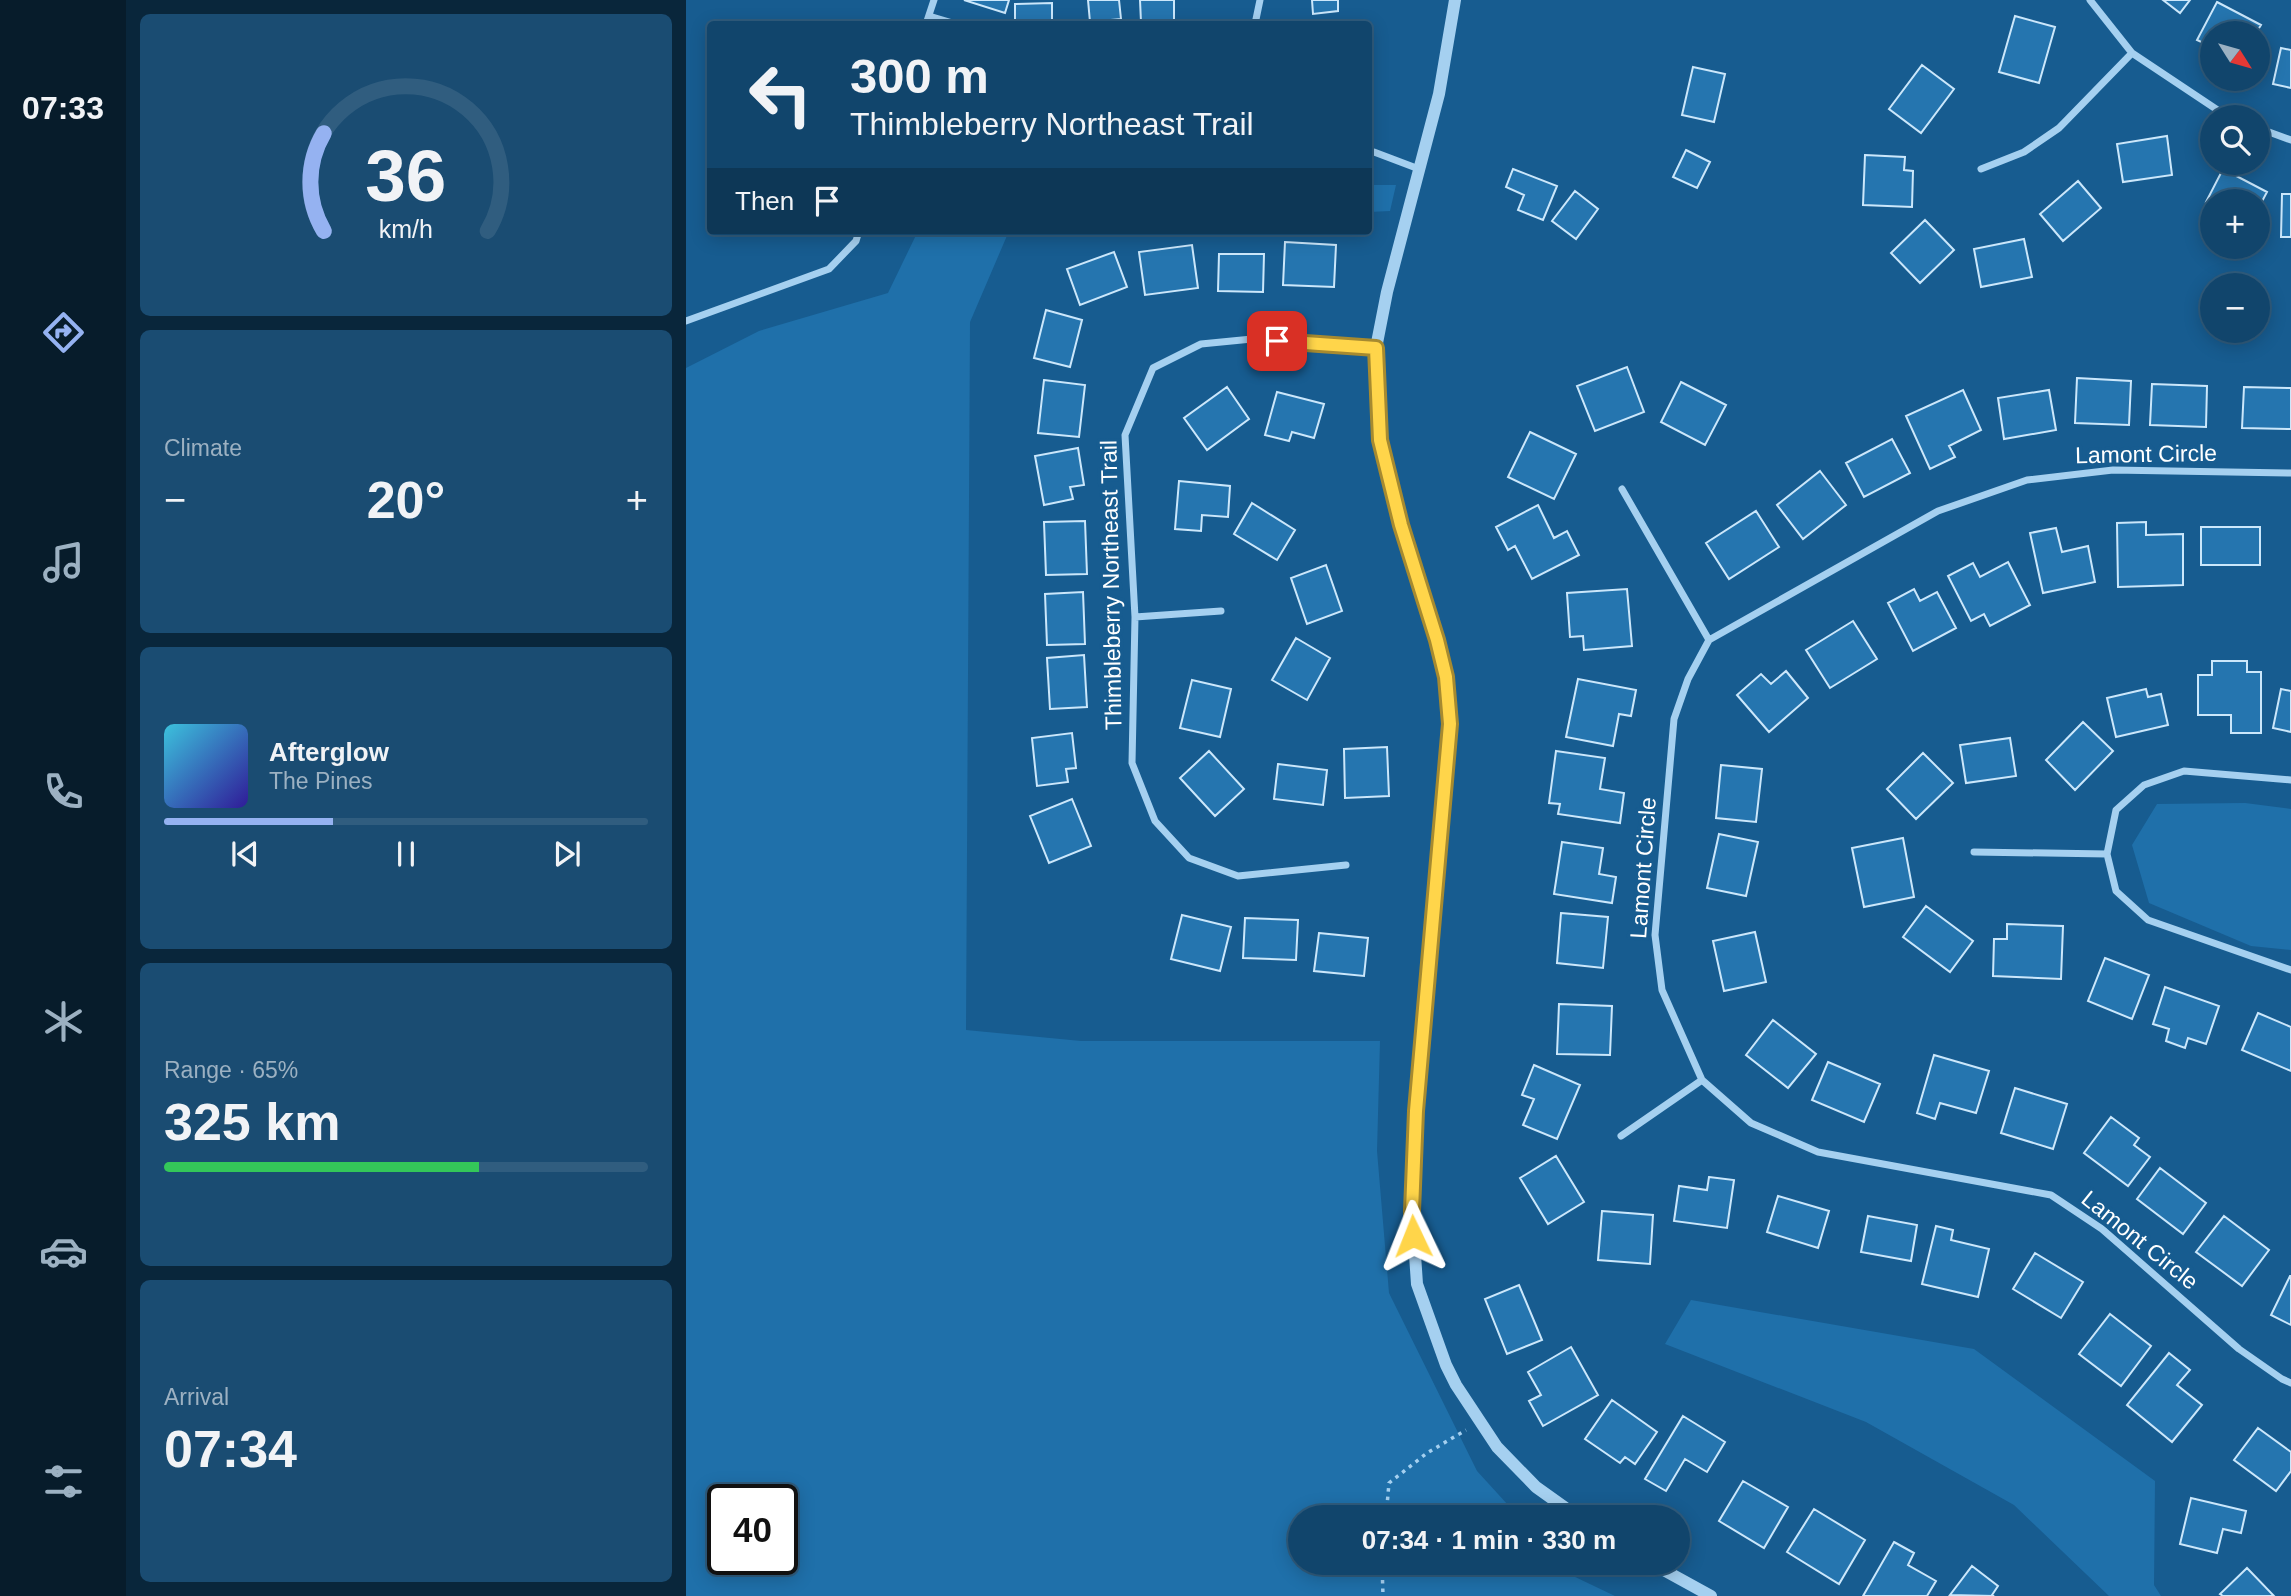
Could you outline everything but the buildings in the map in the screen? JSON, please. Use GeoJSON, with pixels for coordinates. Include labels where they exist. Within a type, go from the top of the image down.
{"type":"FeatureCollection","features":[{"type":"Feature","properties":{"kind":"street"},"geometry":{"type":"LineString","coordinates":[[927,20],[934,0]]}},
{"type":"Feature","properties":{"kind":"street"},"geometry":{"type":"LineString","coordinates":[[1256,21],[1260,0]]}},
{"type":"Feature","properties":{"kind":"street"},"geometry":{"type":"LineString","coordinates":[[1455,0],[1439,94],[1387,292],[1376,348],[1380,440],[1401,525],[1436,633],[1446,677],[1450,724],[1416,1111],[1412,1211],[1417,1284],[1446,1364],[1480,1422],[1497,1447],[1536,1488],[1561,1505]]}},
{"type":"Feature","properties":{"kind":"street"},"geometry":{"type":"LineString","coordinates":[[2090,0],[2132,53],[2210,105]]}},
{"type":"Feature","properties":{"kind":"street"},"geometry":{"type":"LineString","coordinates":[[1981,169],[2024,152],[2059,128],[2132,53]]}},
{"type":"Feature","properties":{"kind":"street"},"geometry":{"type":"LineString","coordinates":[[2270,132],[2291,140]]}},
{"type":"Feature","properties":{"kind":"street"},"geometry":{"type":"LineString","coordinates":[[1372,152],[1419,169]]}},
{"type":"Feature","properties":{"kind":"street"},"geometry":{"type":"LineString","coordinates":[[686,321],[829,269],[856,241],[858,235]]}},
{"type":"Feature","properties":{"kind":"street","name":"Thimbleberry Northeast Trail"},"geometry":{"type":"LineString","coordinates":[[1346,865],[1238,876],[1189,858],[1155,821],[1132,763],[1135,617],[1125,435],[1153,368],[1200,344],[1252,339],[1376,348]]}},
{"type":"Feature","properties":{"kind":"street","name":"Lamont Circle"},"geometry":{"type":"LineString","coordinates":[[2291,473],[2113,470],[2026,480],[1938,511],[1709,640],[1688,679],[1674,719],[1655,935],[1662,990],[1702,1080],[1751,1123],[1818,1152],[2051,1195],[2102,1229],[2239,1349],[2291,1383]]}},
{"type":"Feature","properties":{"kind":"street"},"geometry":{"type":"LineString","coordinates":[[1622,489],[1709,640]]}},
{"type":"Feature","properties":{"kind":"street"},"geometry":{"type":"LineString","coordinates":[[1135,617],[1221,611]]}},
{"type":"Feature","properties":{"kind":"street"},"geometry":{"type":"LineString","coordinates":[[2291,780],[2184,771],[2144,785],[2116,810],[2107,854],[2116,891],[2148,920],[2291,970]]}},
{"type":"Feature","properties":{"kind":"street"},"geometry":{"type":"LineString","coordinates":[[1974,852],[2107,854]]}},
{"type":"Feature","properties":{"kind":"street"},"geometry":{"type":"LineString","coordinates":[[1621,1136],[1702,1080]]}},
{"type":"Feature","properties":{"kind":"street"},"geometry":{"type":"LineString","coordinates":[[1673,1575],[1711,1596]]}},
{"type":"Feature","properties":{"kind":"path"},"geometry":{"type":"LineString","coordinates":[[1387,1505],[1389,1483],[1427,1453],[1480,1422]]}},
{"type":"Feature","properties":{"kind":"path"},"geometry":{"type":"LineString","coordinates":[[1382,1575],[1383,1596]]}},
{"type":"Feature","properties":{"kind":"shaded area"},"geometry":{"type":"Polygon","coordinates":[[[1372,185],[1396,185],[1390,211],[1372,212],[1372,185]]]}},
{"type":"Feature","properties":{"kind":"shaded area"},"geometry":{"type":"Polygon","coordinates":[[[916,235],[1007,235],[970,322],[966,1030],[1081,1041],[1380,1041],[1377,1151],[1389,1293],[1477,1471],[1508,1505],[1288,1505],[1288,1575],[1571,1575],[1615,1596],[686,1596],[686,368],[759,331],[888,293],[916,235]]]}},
{"type":"Feature","properties":{"kind":"shaded area"},"geometry":{"type":"Polygon","coordinates":[[[2245,803],[2291,809],[2291,950],[2251,946],[2149,903],[2132,845],[2157,804],[2245,803]]]}},
{"type":"Feature","properties":{"kind":"shaded area"},"geometry":{"type":"Polygon","coordinates":[[[1691,1300],[1974,1349],[2155,1481],[2154,1585],[2161,1596],[2109,1596],[2014,1505],[1866,1422],[1665,1344],[1691,1300]]]}},
{"type":"Feature","properties":{"kind":"route"},"geometry":{"type":"LineString","coordinates":[[1277,341],[1376,348],[1380,440],[1401,525],[1433,622],[1446,677],[1450,724],[1416,1111],[1413,1236]]}}]}
